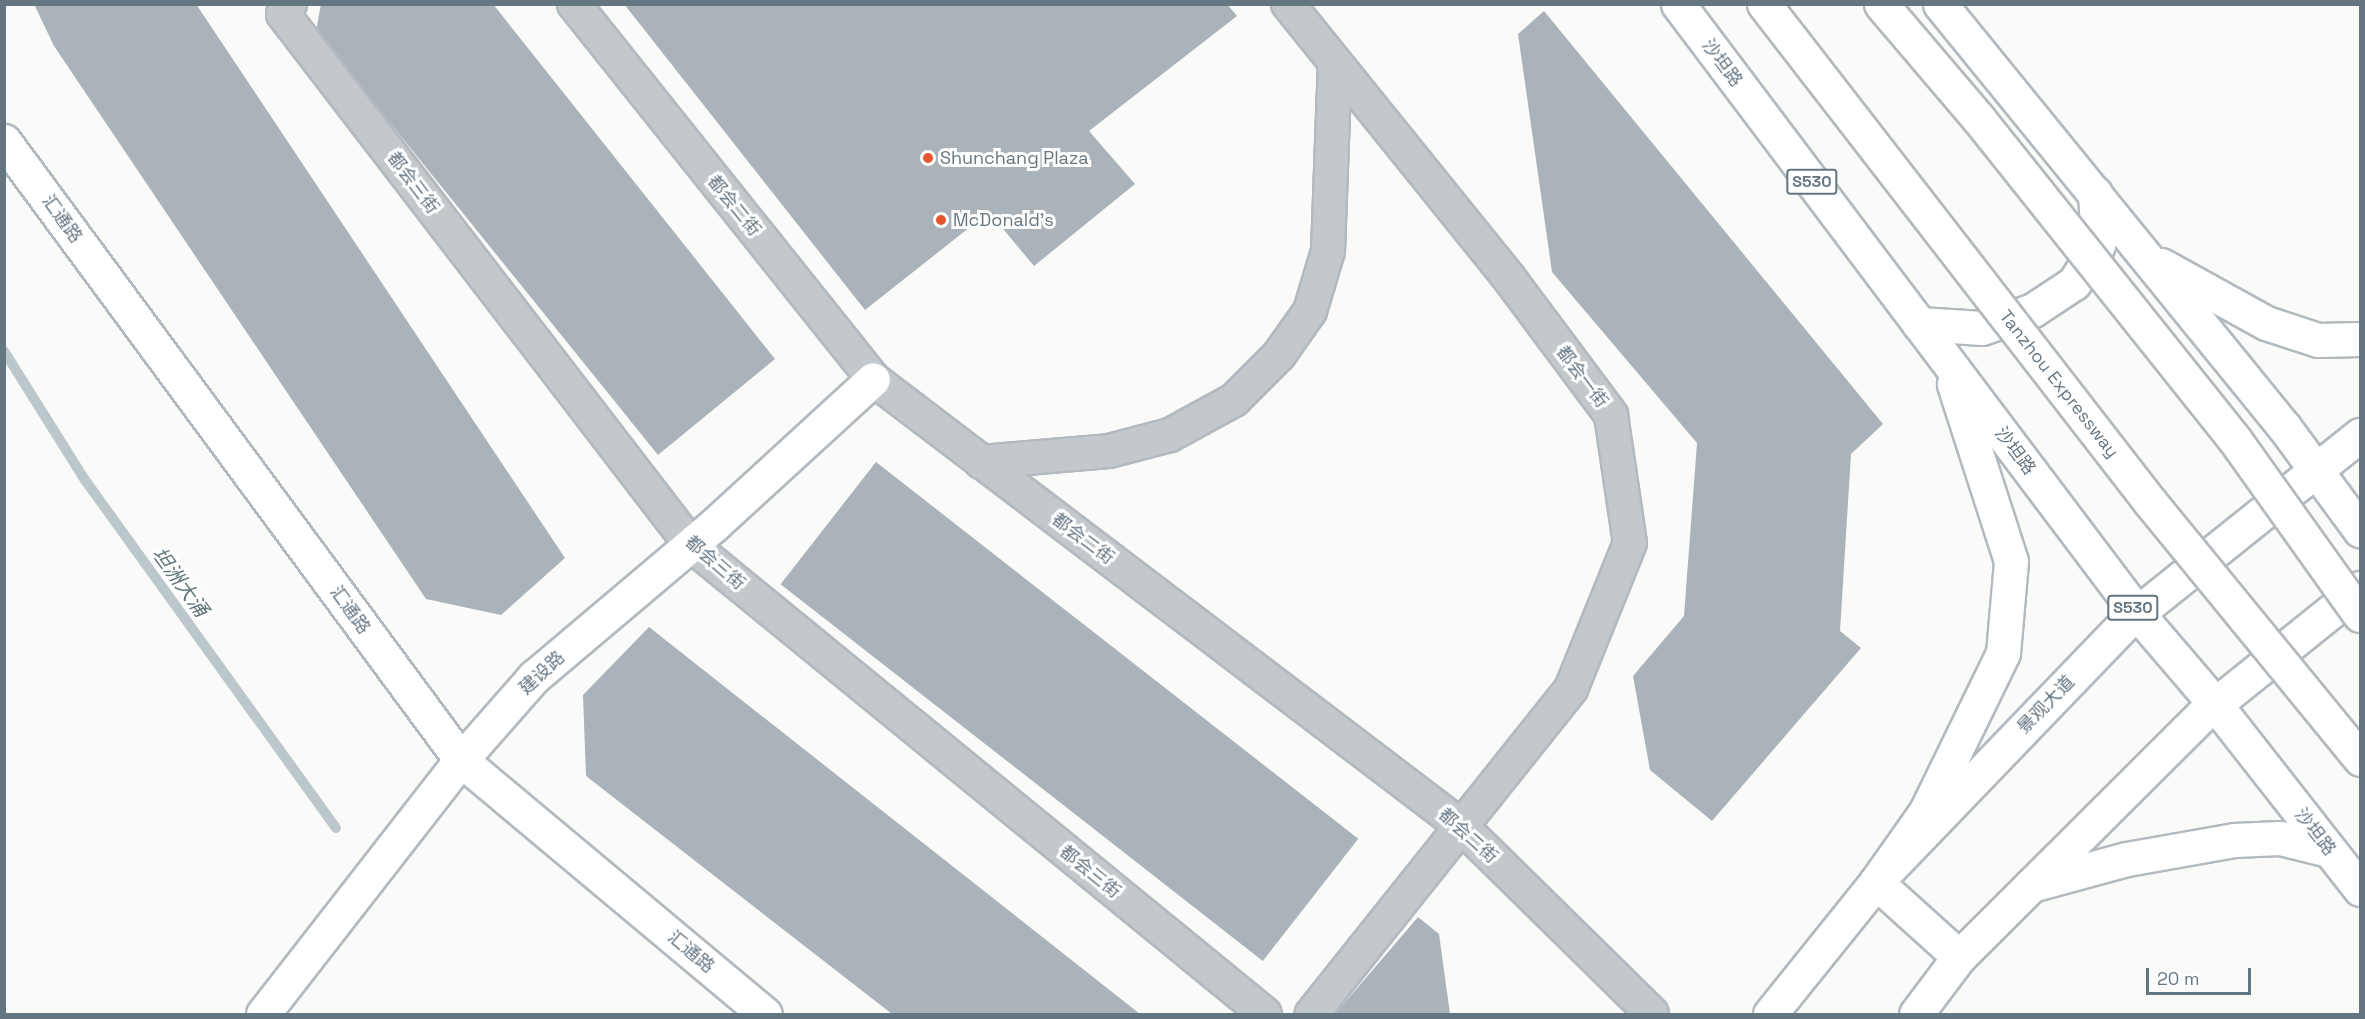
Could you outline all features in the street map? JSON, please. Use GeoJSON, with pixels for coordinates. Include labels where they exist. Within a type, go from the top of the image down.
{"type":"FeatureCollection","features":[{"type":"Feature","properties":{"kind":"main road","name":"沙坦路"},"geometry":{"type":"LineString","coordinates":[[1678,4],[2138,614],[2215,704],[2361,890]]}},
{"type":"Feature","properties":{"kind":"main road","name":"Tanzhou Expressway"},"geometry":{"type":"LineString","coordinates":[[1764,4],[2150,502],[2361,759]]}},
{"type":"Feature","properties":{"kind":"main road"},"geometry":{"type":"LineString","coordinates":[[1881,4],[1978,118],[2235,440],[2361,615]]}},
{"type":"Feature","properties":{"kind":"main road"},"geometry":{"type":"LineString","coordinates":[[1940,4],[2317,470],[2361,530]]}},
{"type":"Feature","properties":{"kind":"main road","name":"汇通路"},"geometry":{"type":"LineString","coordinates":[[4,141],[461,760],[765,1014]]}},
{"type":"Feature","properties":{"kind":"main road"},"geometry":{"type":"LineString","coordinates":[[1920,324],[1982,328],[2033,310],[2074,283],[2098,245],[2095,193]]}},
{"type":"Feature","properties":{"kind":"main road"},"geometry":{"type":"LineString","coordinates":[[2146,257],[2266,323],[2318,340],[2361,339]]}},
{"type":"Feature","properties":{"kind":"main road"},"geometry":{"type":"LineString","coordinates":[[1946,359],[2011,561],[2003,653],[1926,811],[1876,882],[1959,957]]}},
{"type":"Feature","properties":{"kind":"main road","name":"建设路"},"geometry":{"type":"LineString","coordinates":[[263,1014],[461,760],[534,677],[691,545],[873,379]]}},
{"type":"Feature","properties":{"kind":"main road","name":"景观大道"},"geometry":{"type":"LineString","coordinates":[[1770,1014],[1876,882],[2138,614],[2361,435]]}},
{"type":"Feature","properties":{"kind":"main road"},"geometry":{"type":"LineString","coordinates":[[1917,1014],[1959,957],[2215,704],[2361,588]]}},
{"type":"Feature","properties":{"kind":"main road"},"geometry":{"type":"LineString","coordinates":[[2031,885],[2127,859],[2234,840],[2280,838],[2329,850]]}},
{"type":"Feature","properties":{"kind":"street","name":"都会三街"},"geometry":{"type":"LineString","coordinates":[[290,4],[284,14],[691,545],[1264,1014]]}},
{"type":"Feature","properties":{"kind":"street","name":"都会二街"},"geometry":{"type":"LineString","coordinates":[[574,4],[873,379],[1460,825],[1652,1014]]}},
{"type":"Feature","properties":{"kind":"street","name":"都会一街"},"geometry":{"type":"LineString","coordinates":[[1288,4],[1509,278],[1611,415],[1630,543],[1571,689],[1460,825]]}},
{"type":"Feature","properties":{"kind":"street"},"geometry":{"type":"LineString","coordinates":[[981,462],[1109,451],[1170,435],[1234,400],[1279,355],[1310,311],[1328,251],[1335,63]]}},
{"type":"Feature","properties":{"kind":"street"},"geometry":{"type":"LineString","coordinates":[[1312,1014],[1460,825]]}},
{"type":"Feature","properties":{"kind":"building"},"geometry":{"type":"Polygon","coordinates":[[[34,4],[196,4],[565,558],[501,615],[426,599],[54,46],[34,4]]]}},
{"type":"Feature","properties":{"kind":"building"},"geometry":{"type":"Polygon","coordinates":[[[321,4],[493,4],[775,359],[658,455],[316,31],[321,4]]]}},
{"type":"Feature","properties":{"kind":"building","name":"Shunchang Plaza"},"geometry":{"type":"Polygon","coordinates":[[[624,4],[1227,4],[1237,16],[1089,131],[1135,184],[1034,266],[989,212],[865,310],[624,4]]]}},
{"type":"Feature","properties":{"kind":"building"},"geometry":{"type":"Polygon","coordinates":[[[1544,11],[1883,424],[1851,454],[1840,631],[1861,648],[1712,821],[1650,770],[1633,676],[1684,616],[1697,443],[1552,272],[1518,34],[1544,11]]]}},
{"type":"Feature","properties":{"kind":"building"},"geometry":{"type":"Polygon","coordinates":[[[876,462],[1358,839],[1263,961],[781,584],[876,462]]]}},
{"type":"Feature","properties":{"kind":"building"},"geometry":{"type":"Polygon","coordinates":[[[649,627],[1140,1014],[892,1014],[586,776],[583,695],[649,627]]]}},
{"type":"Feature","properties":{"kind":"building"},"geometry":{"type":"Polygon","coordinates":[[[1418,917],[1439,934],[1450,1014],[1335,1014],[1418,917]]]}},
{"type":"Feature","properties":{"kind":"waterway","name":"坦洲大涌"},"geometry":{"type":"LineString","coordinates":[[4,351],[85,480],[336,828]]}},
{"type":"Feature","properties":{"kind":"place","name":"Shunchang Plaza"},"geometry":{"type":"Point","coordinates":[928,158]}},
{"type":"Feature","properties":{"kind":"place","name":"McDonald's"},"geometry":{"type":"Point","coordinates":[941,220]}}]}
